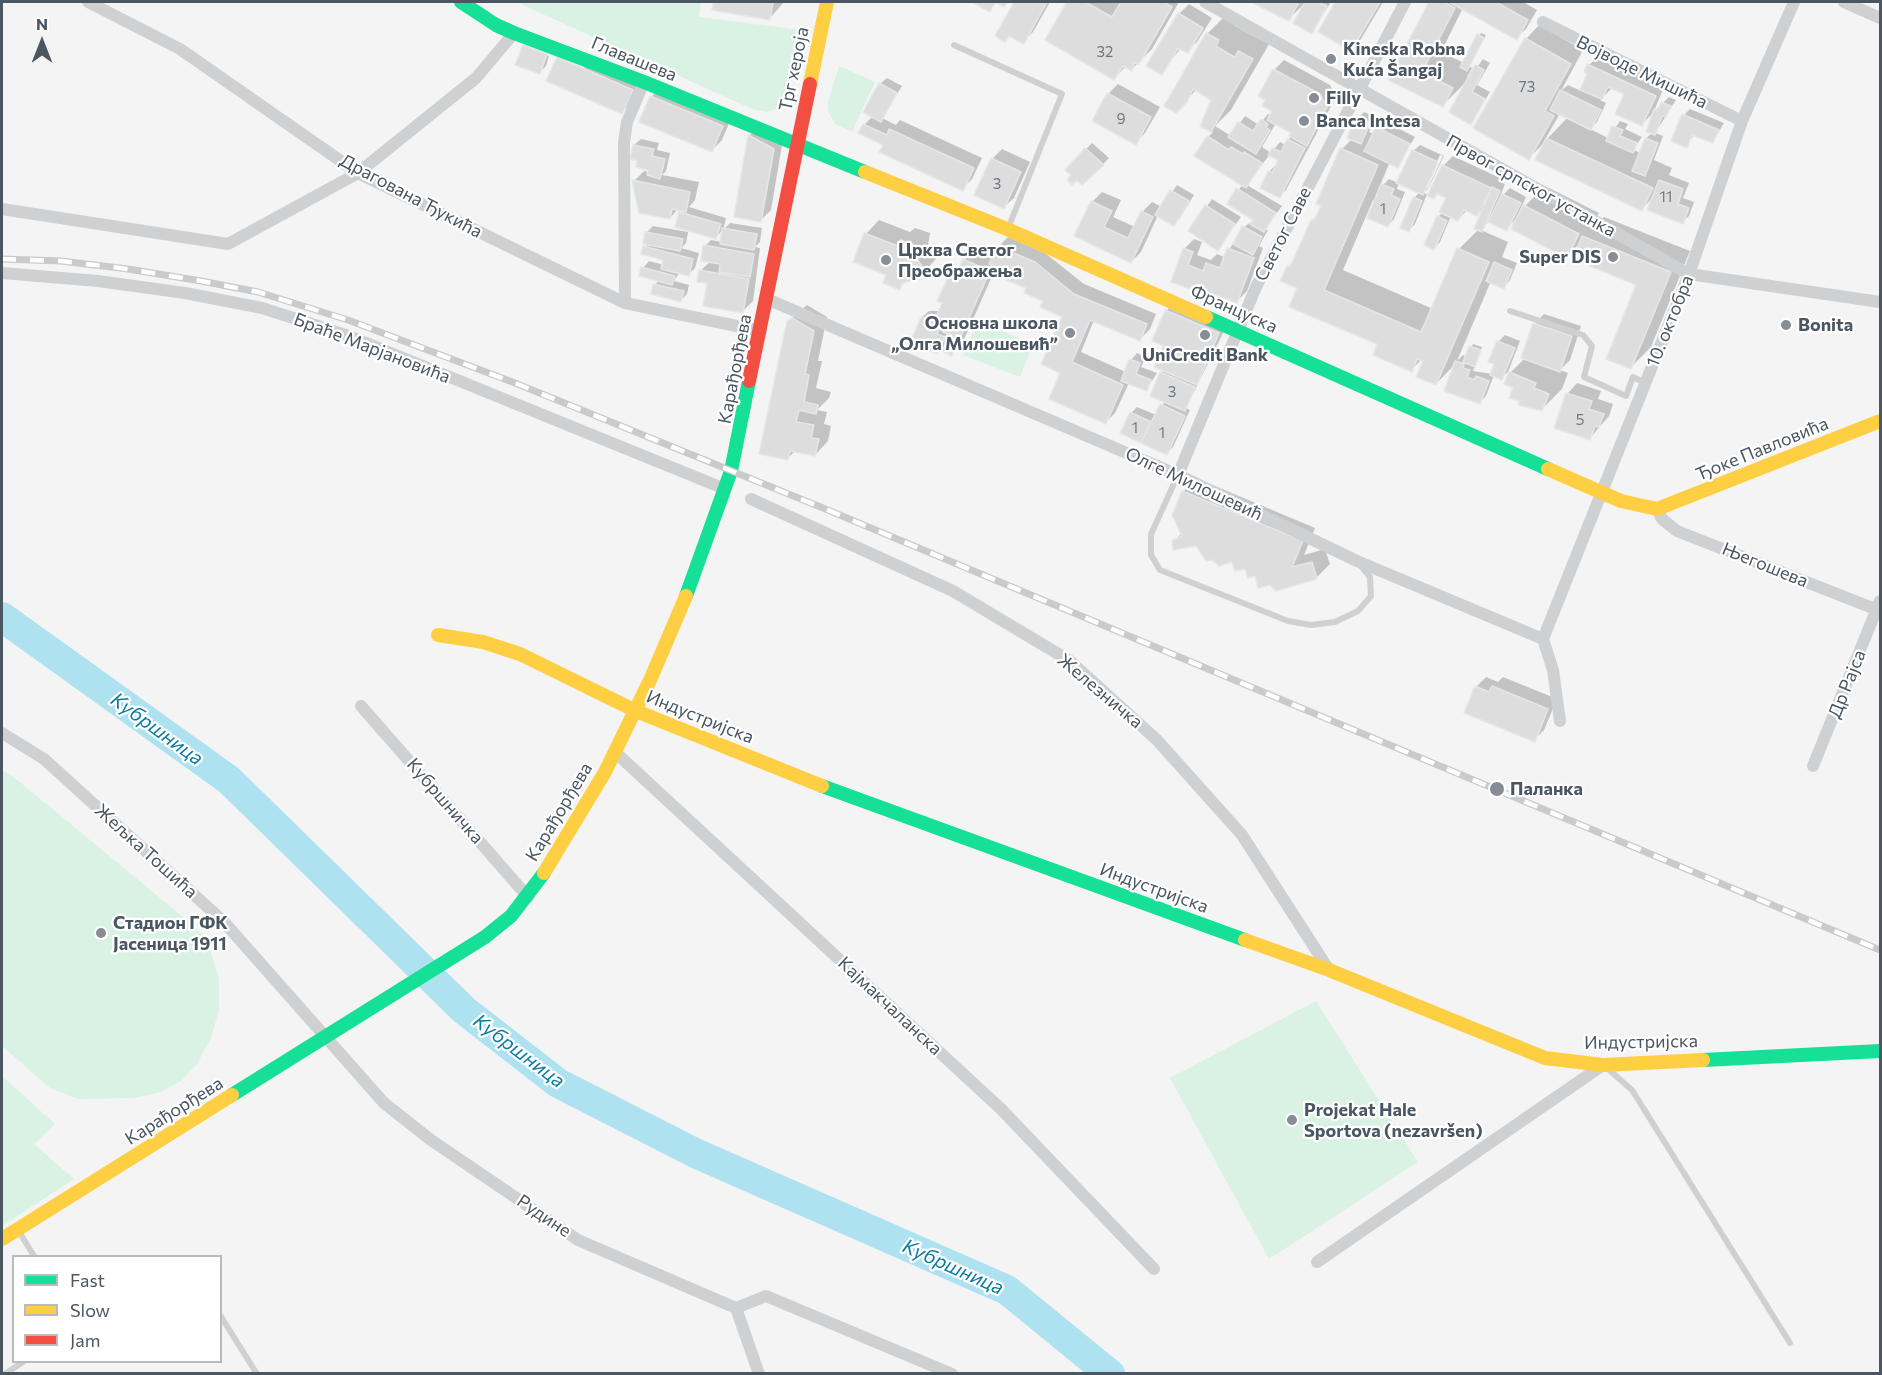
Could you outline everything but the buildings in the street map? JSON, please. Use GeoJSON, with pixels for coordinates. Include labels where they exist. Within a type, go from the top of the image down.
{"type":"FeatureCollection","features":[{"type":"Feature","properties":{"kind":"main road","name":"Трг хероја"},"geometry":{"type":"LineString","coordinates":[[796,144],[827,2]]}},
{"type":"Feature","properties":{"kind":"main road","name":"Главашева"},"geometry":{"type":"LineString","coordinates":[[466,3],[514,33],[644,82],[796,144]]}},
{"type":"Feature","properties":{"kind":"main road","name":"Француска"},"geometry":{"type":"LineString","coordinates":[[796,144],[1007,229],[1602,493],[1657,509]]}},
{"type":"Feature","properties":{"kind":"main road","name":"Карађорђева"},"geometry":{"type":"LineString","coordinates":[[2,1239],[485,937],[511,916],[528,897],[579,818],[615,752],[636,711],[698,568],[738,446],[796,144]]}},
{"type":"Feature","properties":{"kind":"main road","name":"Ђоке Павловића"},"geometry":{"type":"LineString","coordinates":[[1657,509],[1881,421]]}},
{"type":"Feature","properties":{"kind":"main road","name":"Индустријска"},"geometry":{"type":"LineString","coordinates":[[438,635],[483,642],[512,651],[636,711],[855,798],[1329,970],[1545,1058],[1604,1065],[1881,1051]]}},
{"type":"Feature","properties":{"kind":"street","name":"Драгована Ђукића"},"geometry":{"type":"LineString","coordinates":[[88,2],[180,49],[358,173],[625,303],[761,331]]}},
{"type":"Feature","properties":{"kind":"street","name":"Првог српског устанка"},"geometry":{"type":"LineString","coordinates":[[1205,2],[1357,90],[1689,274],[1881,302]]}},
{"type":"Feature","properties":{"kind":"street","name":"Светог Саве"},"geometry":{"type":"LineString","coordinates":[[1178,475],[1256,287],[1405,2]]}},
{"type":"Feature","properties":{"kind":"street","name":"10. октобра"},"geometry":{"type":"LineString","coordinates":[[1543,639],[1689,274],[1742,121],[1794,2]]}},
{"type":"Feature","properties":{"kind":"street"},"geometry":{"type":"LineString","coordinates":[[1844,2],[1881,18]]}},
{"type":"Feature","properties":{"kind":"street","name":"Војводе Мишића"},"geometry":{"type":"LineString","coordinates":[[1543,22],[1742,121]]}},
{"type":"Feature","properties":{"kind":"street"},"geometry":{"type":"LineString","coordinates":[[2,209],[228,244],[358,173],[476,78],[514,33]]}},
{"type":"Feature","properties":{"kind":"street"},"geometry":{"type":"LineString","coordinates":[[625,303],[624,142],[627,122],[644,82]]}},
{"type":"Feature","properties":{"kind":"street","name":"Браће Марјановића"},"geometry":{"type":"LineString","coordinates":[[2,273],[185,293],[262,308],[350,336],[725,489]]}},
{"type":"Feature","properties":{"kind":"street","name":"Олге Милошевић"},"geometry":{"type":"LineString","coordinates":[[767,299],[1178,475],[1357,561],[1543,639]]}},
{"type":"Feature","properties":{"kind":"street","name":"Железничка"},"geometry":{"type":"LineString","coordinates":[[751,499],[953,591],[1070,661],[1157,740],[1242,835],[1329,970]]}},
{"type":"Feature","properties":{"kind":"street","name":"Његошева"},"geometry":{"type":"LineString","coordinates":[[1657,509],[1662,519],[1677,531],[1879,607]]}},
{"type":"Feature","properties":{"kind":"street","name":"Др Рајса"},"geometry":{"type":"LineString","coordinates":[[1813,766],[1879,607]]}},
{"type":"Feature","properties":{"kind":"street"},"geometry":{"type":"LineString","coordinates":[[1543,639],[1553,670],[1560,721]]}},
{"type":"Feature","properties":{"kind":"street","name":"Кубршничка"},"geometry":{"type":"LineString","coordinates":[[361,706],[528,897]]}},
{"type":"Feature","properties":{"kind":"street","name":"Жељка Тошића"},"geometry":{"type":"LineString","coordinates":[[2,733],[44,759],[224,922],[329,1036]]}},
{"type":"Feature","properties":{"kind":"street","name":"Кајмакчаланска"},"geometry":{"type":"LineString","coordinates":[[615,752],[1001,1109],[1154,1269]]}},
{"type":"Feature","properties":{"kind":"street","name":"Рудине"},"geometry":{"type":"LineString","coordinates":[[329,1036],[394,1111],[431,1140],[578,1240],[736,1308]]}},
{"type":"Feature","properties":{"kind":"street"},"geometry":{"type":"LineString","coordinates":[[1317,1262],[1604,1065]]}},
{"type":"Feature","properties":{"kind":"street"},"geometry":{"type":"LineString","coordinates":[[759,1374],[736,1308],[766,1296],[952,1374]]}},
{"type":"Feature","properties":{"kind":"lane"},"geometry":{"type":"LineString","coordinates":[[954,45],[1062,94],[1007,229]]}},
{"type":"Feature","properties":{"kind":"lane"},"geometry":{"type":"LineString","coordinates":[[1510,311],[1583,335],[1592,346],[1584,377],[1626,396],[1633,377],[1646,383]]}},
{"type":"Feature","properties":{"kind":"lane"},"geometry":{"type":"LineString","coordinates":[[1178,475],[1151,534],[1151,555],[1160,570],[1288,621],[1311,625],[1335,622],[1358,611],[1371,596],[1370,577],[1357,561]]}},
{"type":"Feature","properties":{"kind":"lane"},"geometry":{"type":"LineString","coordinates":[[1604,1065],[1632,1090],[1790,1343]]}},
{"type":"Feature","properties":{"kind":"lane"},"geometry":{"type":"LineString","coordinates":[[18,1230],[33,1255]]}},
{"type":"Feature","properties":{"kind":"lane"},"geometry":{"type":"LineString","coordinates":[[222,1318],[257,1374]]}},
{"type":"Feature","properties":{"kind":"lane"},"geometry":{"type":"LineString","coordinates":[[5,1374],[22,1363]]}},
{"type":"Feature","properties":{"kind":"green space"},"geometry":{"type":"Polygon","coordinates":[[[516,2],[701,2],[699,17],[801,30],[782,107],[767,112],[752,109],[516,2]]]}},
{"type":"Feature","properties":{"kind":"green space"},"geometry":{"type":"Polygon","coordinates":[[[839,66],[875,82],[852,132],[835,124],[828,111],[828,102],[839,66]]]}},
{"type":"Feature","properties":{"kind":"green space"},"geometry":{"type":"Polygon","coordinates":[[[977,321],[1033,344],[1020,377],[963,355],[977,321]]]}},
{"type":"Feature","properties":{"kind":"green space","name":"Стадион ГФК Јасеница 1911"},"geometry":{"type":"Polygon","coordinates":[[[2,771],[10,774],[194,926],[207,940],[219,979],[219,1010],[211,1038],[197,1064],[181,1081],[158,1093],[133,1098],[78,1099],[50,1088],[2,1046],[2,771]]]}},
{"type":"Feature","properties":{"kind":"green space","name":"Projekat Hale Sportova (nezavršen)"},"geometry":{"type":"Polygon","coordinates":[[[1316,1001],[1418,1162],[1269,1259],[1170,1078],[1316,1001]]]}},
{"type":"Feature","properties":{"kind":"green space"},"geometry":{"type":"Polygon","coordinates":[[[2,1076],[55,1124],[34,1144],[74,1179],[2,1226],[2,1076]]]}},
{"type":"Feature","properties":{"kind":"waterway","name":"Кубршница"},"geometry":{"type":"LineString","coordinates":[[2,617],[229,780],[464,1010],[558,1083],[695,1153],[1007,1290],[1110,1374]]}},
{"type":"Feature","properties":{"kind":"railway"},"geometry":{"type":"LineString","coordinates":[[2,259],[61,261],[201,281],[258,292],[348,320],[515,383],[823,508],[1880,950]]}},
{"type":"Feature","properties":{"kind":"traffic: fast"},"geometry":{"type":"LineString","coordinates":[[461,2],[496,25],[514,33],[644,82],[865,172]]}},
{"type":"Feature","properties":{"kind":"traffic: fast"},"geometry":{"type":"LineString","coordinates":[[1206,317],[1548,469]]}},
{"type":"Feature","properties":{"kind":"traffic: fast"},"geometry":{"type":"LineString","coordinates":[[686,596],[731,471],[749,381]]}},
{"type":"Feature","properties":{"kind":"traffic: fast"},"geometry":{"type":"LineString","coordinates":[[822,786],[1245,940]]}},
{"type":"Feature","properties":{"kind":"traffic: fast"},"geometry":{"type":"LineString","coordinates":[[232,1095],[485,937],[511,916],[544,873]]}},
{"type":"Feature","properties":{"kind":"traffic: fast"},"geometry":{"type":"LineString","coordinates":[[1703,1060],[1880,1051]]}},
{"type":"Feature","properties":{"kind":"traffic: slow"},"geometry":{"type":"LineString","coordinates":[[810,84],[827,2]]}},
{"type":"Feature","properties":{"kind":"traffic: slow"},"geometry":{"type":"LineString","coordinates":[[865,172],[1007,229],[1206,317]]}},
{"type":"Feature","properties":{"kind":"traffic: slow"},"geometry":{"type":"LineString","coordinates":[[1548,469],[1621,501],[1657,509],[1880,421]]}},
{"type":"Feature","properties":{"kind":"traffic: slow"},"geometry":{"type":"LineString","coordinates":[[544,873],[605,772],[651,678],[686,596]]}},
{"type":"Feature","properties":{"kind":"traffic: slow"},"geometry":{"type":"LineString","coordinates":[[438,635],[483,642],[520,654],[636,711],[822,786]]}},
{"type":"Feature","properties":{"kind":"traffic: slow"},"geometry":{"type":"LineString","coordinates":[[1245,940],[1329,970],[1545,1058],[1603,1065],[1703,1060]]}},
{"type":"Feature","properties":{"kind":"traffic: slow"},"geometry":{"type":"LineString","coordinates":[[2,1239],[232,1095]]}},
{"type":"Feature","properties":{"kind":"traffic: jam"},"geometry":{"type":"LineString","coordinates":[[749,381],[810,84]]}},
{"type":"Feature","properties":{"kind":"place","name":"Kineska Robna Kuća Šangaj"},"geometry":{"type":"Point","coordinates":[1331,59]}},
{"type":"Feature","properties":{"kind":"place","name":"Filly"},"geometry":{"type":"Point","coordinates":[1314,98]}},
{"type":"Feature","properties":{"kind":"place","name":"Banca Intesa"},"geometry":{"type":"Point","coordinates":[1304,121]}},
{"type":"Feature","properties":{"kind":"place","name":"Super DIS"},"geometry":{"type":"Point","coordinates":[1613,257]}},
{"type":"Feature","properties":{"kind":"place","name":"Црква Светог Преображења"},"geometry":{"type":"Point","coordinates":[886,260]}},
{"type":"Feature","properties":{"kind":"place","name":"Bonita"},"geometry":{"type":"Point","coordinates":[1786,325]}},
{"type":"Feature","properties":{"kind":"place","name":"Основна школа „Олга Милошевић”"},"geometry":{"type":"Point","coordinates":[1070,333]}},
{"type":"Feature","properties":{"kind":"place","name":"UniCredit Bank"},"geometry":{"type":"Point","coordinates":[1205,335]}},
{"type":"Feature","properties":{"kind":"place","name":"Паланка"},"geometry":{"type":"Point","coordinates":[1497,789]}},
{"type":"Feature","properties":{"kind":"place","name":"Стадион ГФК Јасеница 1911"},"geometry":{"type":"Point","coordinates":[101,933]}},
{"type":"Feature","properties":{"kind":"place","name":"Projekat Hale Sportova (nezavršen)"},"geometry":{"type":"Point","coordinates":[1292,1120]}}]}
